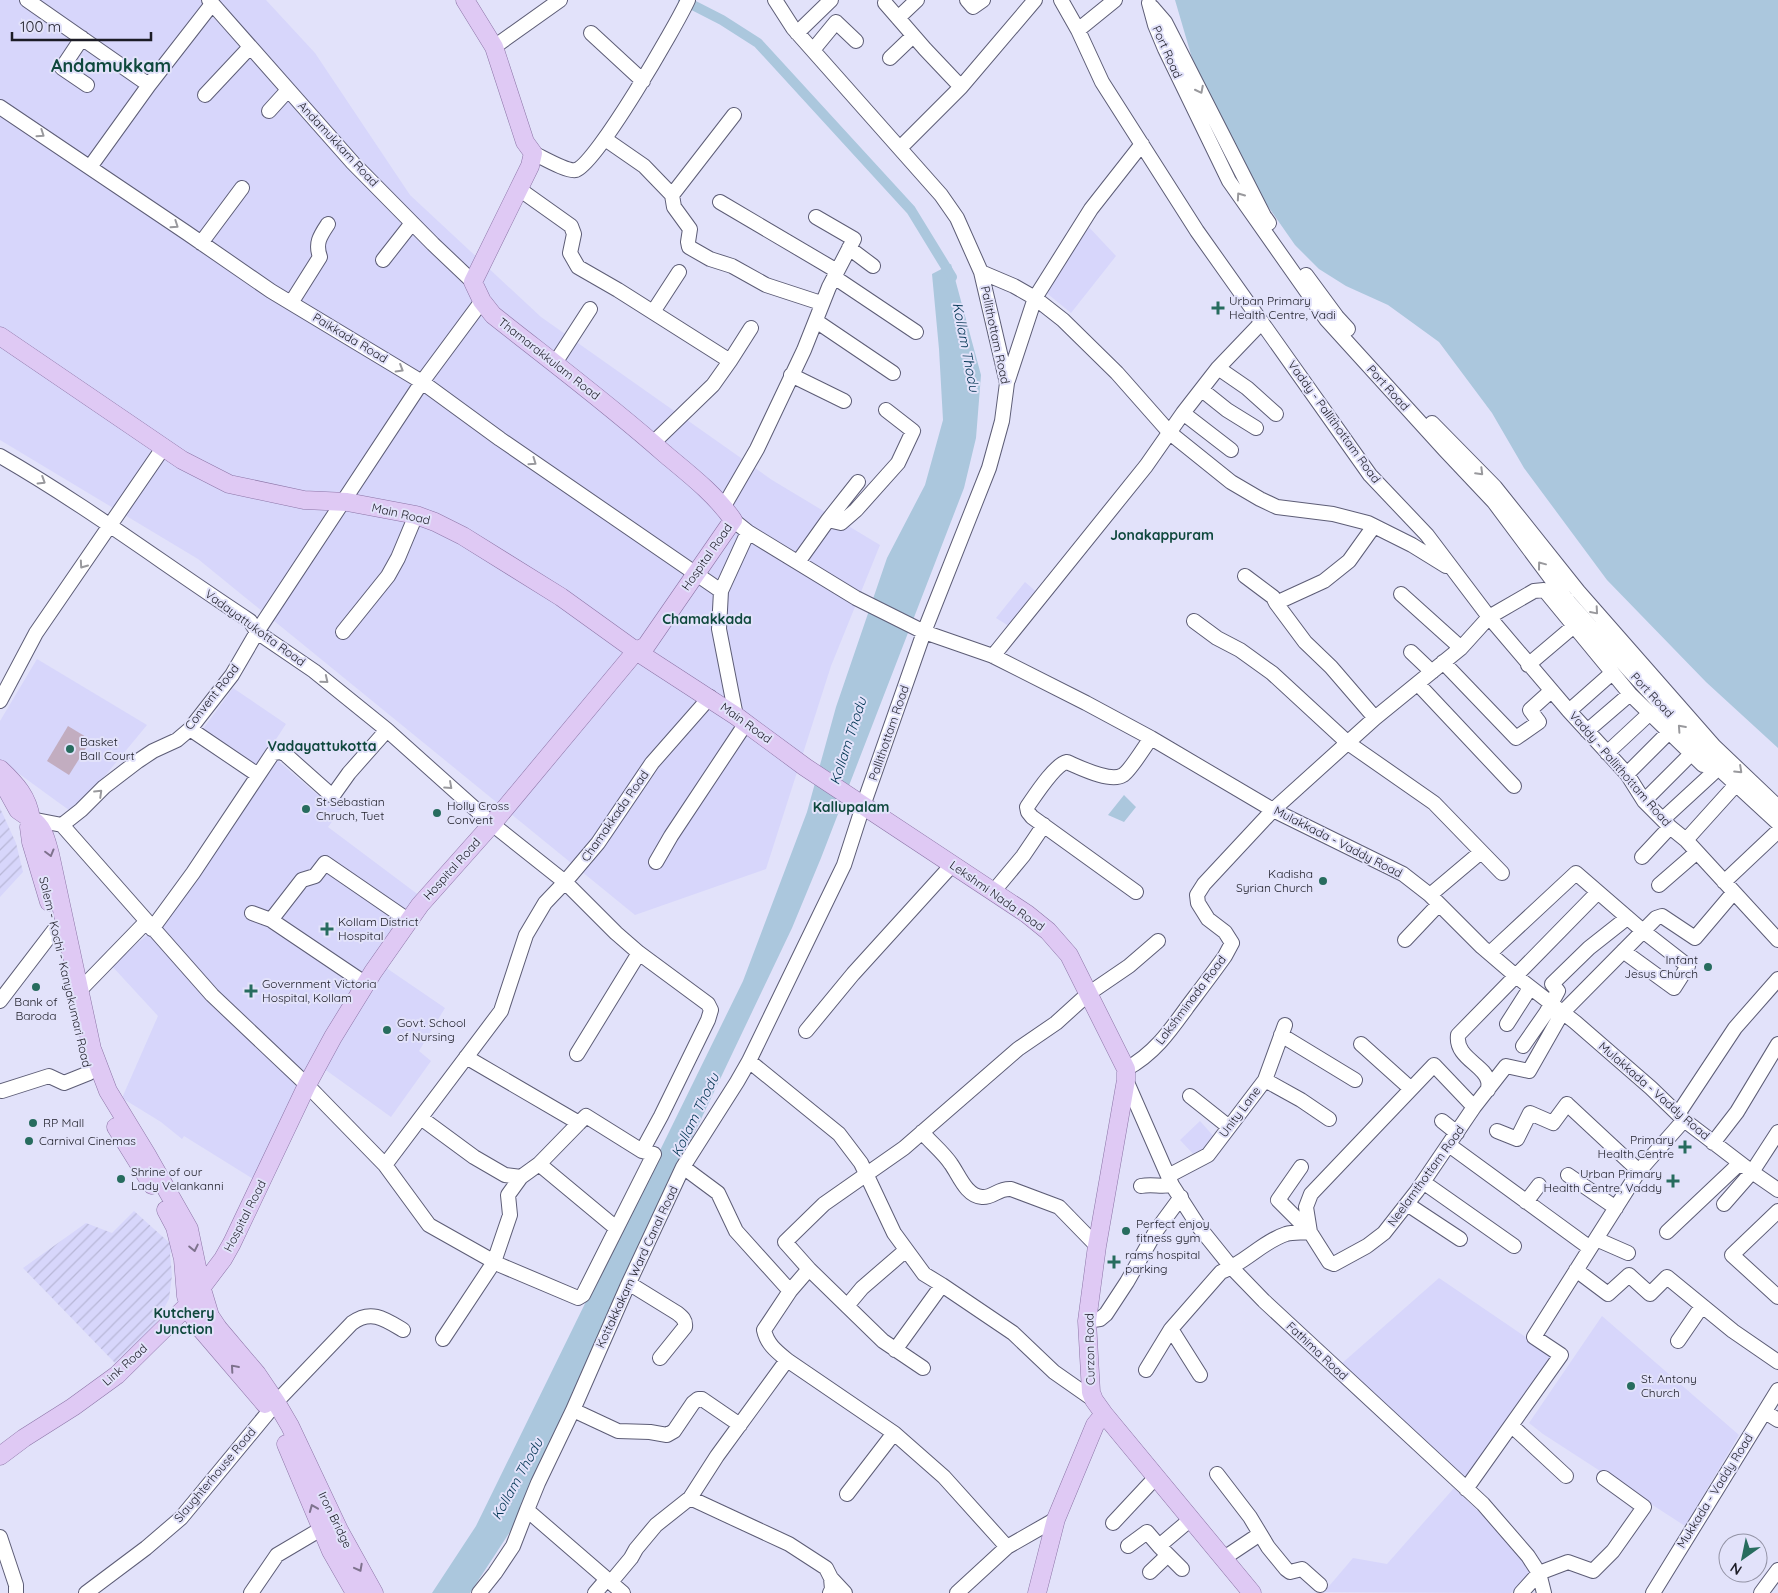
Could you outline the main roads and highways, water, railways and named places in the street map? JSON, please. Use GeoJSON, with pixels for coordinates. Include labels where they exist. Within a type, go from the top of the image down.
{"type":"FeatureCollection","features":[{"type":"Feature","properties":{"kind":"main road","name":"Thamarakkulam Road"},"geometry":{"type":"LineString","coordinates":[[465,0],[494,47],[525,142],[533,153],[530,166],[474,282],[482,300],[493,315],[621,416],[728,513]]}},
{"type":"Feature","properties":{"kind":"main road","name":"Main Road"},"geometry":{"type":"LineString","coordinates":[[0,336],[182,460],[229,484],[304,500],[342,502],[416,515],[463,536],[561,597],[636,651],[710,697],[805,767],[858,802]]}},
{"type":"Feature","properties":{"kind":"main road","name":"Hospital Road"},"geometry":{"type":"LineString","coordinates":[[189,1304],[232,1244],[307,1084],[333,1037],[408,920],[492,824],[636,651],[646,646],[696,574],[728,513]]}},
{"type":"Feature","properties":{"kind":"main road","name":"Salem - Kochi - Kanyakumari Road"},"geometry":{"type":"LineString","coordinates":[[0,769],[22,791],[29,806],[31,819],[29,827],[32,842],[46,887],[76,1024],[93,1086],[175,1226],[183,1259],[186,1296],[191,1312],[200,1328],[212,1342],[273,1406],[278,1424],[321,1529],[340,1568]]}},
{"type":"Feature","properties":{"kind":"main road","name":"Salem - Kochi - Kanyakumari Road"},"geometry":{"type":"LineString","coordinates":[[0,783],[7,790],[18,810],[39,824],[43,831],[50,854],[92,1048],[108,1091],[148,1155],[189,1229],[210,1316],[257,1374],[273,1406],[299,1446]]}},
{"type":"Feature","properties":{"kind":"main road","name":"Lekshmi Nada Road"},"geometry":{"type":"LineString","coordinates":[[858,802],[1027,914],[1048,931],[1070,955],[1126,1074]]}},
{"type":"Feature","properties":{"kind":"main road","name":"Curzon Road"},"geometry":{"type":"LineString","coordinates":[[1099,1407],[1091,1392],[1087,1321],[1097,1246],[1126,1074]]}},
{"type":"Feature","properties":{"kind":"main road"},"geometry":{"type":"LineString","coordinates":[[183,1259],[176,1298],[164,1327],[187,1327],[212,1342]]}},
{"type":"Feature","properties":{"kind":"main road","name":"Link Road"},"geometry":{"type":"LineString","coordinates":[[0,1456],[54,1418],[72,1408],[117,1375],[189,1304]]}},
{"type":"Feature","properties":{"kind":"main road"},"geometry":{"type":"LineString","coordinates":[[1099,1407],[1224,1558],[1249,1592]]}},
{"type":"Feature","properties":{"kind":"main road"},"geometry":{"type":"LineString","coordinates":[[1040,1592],[1056,1519],[1095,1425],[1099,1407]]}},
{"type":"Feature","properties":{"kind":"main road","name":"Iron Bridge"},"geometry":{"type":"LineString","coordinates":[[299,1446],[339,1530],[374,1593]]}},
{"type":"Feature","properties":{"kind":"main road","name":"Iron Bridge"},"geometry":{"type":"LineString","coordinates":[[340,1568],[355,1593]]}},
{"type":"Feature","properties":{"kind":"water"},"geometry":{"type":"Polygon","coordinates":[[[1175,0],[1778,0],[1778,748],[1706,682],[1607,580],[1524,468],[1492,413],[1439,342],[1388,305],[1346,286],[1319,269],[1295,245],[1260,195],[1207,92],[1192,58],[1175,0]]]}},
{"type":"Feature","properties":{"kind":"water"},"geometry":{"type":"Polygon","coordinates":[[[951,264],[981,375],[976,438],[964,488],[821,858],[792,928],[594,1344],[517,1521],[470,1593],[432,1593],[476,1526],[743,981],[807,812],[836,707],[887,558],[925,485],[943,420],[932,274],[951,264]]]}},
{"type":"Feature","properties":{"kind":"water"},"geometry":{"type":"Polygon","coordinates":[[[1124,795],[1136,807],[1124,822],[1108,815],[1124,795]]]}},
{"type":"Feature","properties":{"kind":"waterway","name":"Kollam Thodu"},"geometry":{"type":"LineString","coordinates":[[683,0],[722,20],[758,43],[911,210],[952,277]]}},
{"type":"Feature","properties":{"kind":"place","name":"Urban Primary Health Centre, Vadi"},"geometry":{"type":"Point","coordinates":[1218,308]}},
{"type":"Feature","properties":{"kind":"place","name":"Basket Ball Court"},"geometry":{"type":"Point","coordinates":[70,749]}},
{"type":"Feature","properties":{"kind":"place","name":"St Sebastian Chruch, Tuet"},"geometry":{"type":"Point","coordinates":[306,809]}},
{"type":"Feature","properties":{"kind":"place","name":"Holly Cross Convent"},"geometry":{"type":"Point","coordinates":[437,813]}},
{"type":"Feature","properties":{"kind":"place","name":"Kadisha Syrian Church"},"geometry":{"type":"Point","coordinates":[1323,881]}},
{"type":"Feature","properties":{"kind":"place","name":"Kollam District Hospital"},"geometry":{"type":"Point","coordinates":[327,929]}},
{"type":"Feature","properties":{"kind":"place","name":"Infant Jesus Church"},"geometry":{"type":"Point","coordinates":[1708,967]}},
{"type":"Feature","properties":{"kind":"place","name":"Bank of Baroda"},"geometry":{"type":"Point","coordinates":[36,987]}},
{"type":"Feature","properties":{"kind":"place","name":"Government Victoria Hospital, Kollam"},"geometry":{"type":"Point","coordinates":[251,991]}},
{"type":"Feature","properties":{"kind":"place","name":"Govt. School of Nursing"},"geometry":{"type":"Point","coordinates":[387,1030]}},
{"type":"Feature","properties":{"kind":"place","name":"RP Mall"},"geometry":{"type":"Point","coordinates":[33,1123]}},
{"type":"Feature","properties":{"kind":"place","name":"Carnival Cinemas"},"geometry":{"type":"Point","coordinates":[29,1141]}},
{"type":"Feature","properties":{"kind":"place","name":"Primary Health Centre"},"geometry":{"type":"Point","coordinates":[1685,1147]}},
{"type":"Feature","properties":{"kind":"place","name":"Shrine of our Lady Velankanni"},"geometry":{"type":"Point","coordinates":[121,1179]}},
{"type":"Feature","properties":{"kind":"place","name":"Urban Primary Health Centre, Vaddy"},"geometry":{"type":"Point","coordinates":[1673,1181]}},
{"type":"Feature","properties":{"kind":"place","name":"Perfect enjoy fitness gym"},"geometry":{"type":"Point","coordinates":[1126,1231]}},
{"type":"Feature","properties":{"kind":"place","name":"rams hospital parking"},"geometry":{"type":"Point","coordinates":[1114,1262]}},
{"type":"Feature","properties":{"kind":"place","name":"St. Antony Church"},"geometry":{"type":"Point","coordinates":[1631,1386]}},
{"type":"Feature","properties":{"kind":"district","name":"Andamukkam"},"geometry":{"type":"Point","coordinates":[111,66]}},
{"type":"Feature","properties":{"kind":"district","name":"Jonakappuram"},"geometry":{"type":"Point","coordinates":[1162,535]}},
{"type":"Feature","properties":{"kind":"district","name":"Chamakkada"},"geometry":{"type":"Point","coordinates":[707,619]}},
{"type":"Feature","properties":{"kind":"district","name":"Vadayattukotta"},"geometry":{"type":"Point","coordinates":[322,746]}},
{"type":"Feature","properties":{"kind":"district","name":"Kallupalam"},"geometry":{"type":"Point","coordinates":[851,807]}},
{"type":"Feature","properties":{"kind":"district","name":"Kutchery Junction"},"geometry":{"type":"Point","coordinates":[184,1322]}}]}
